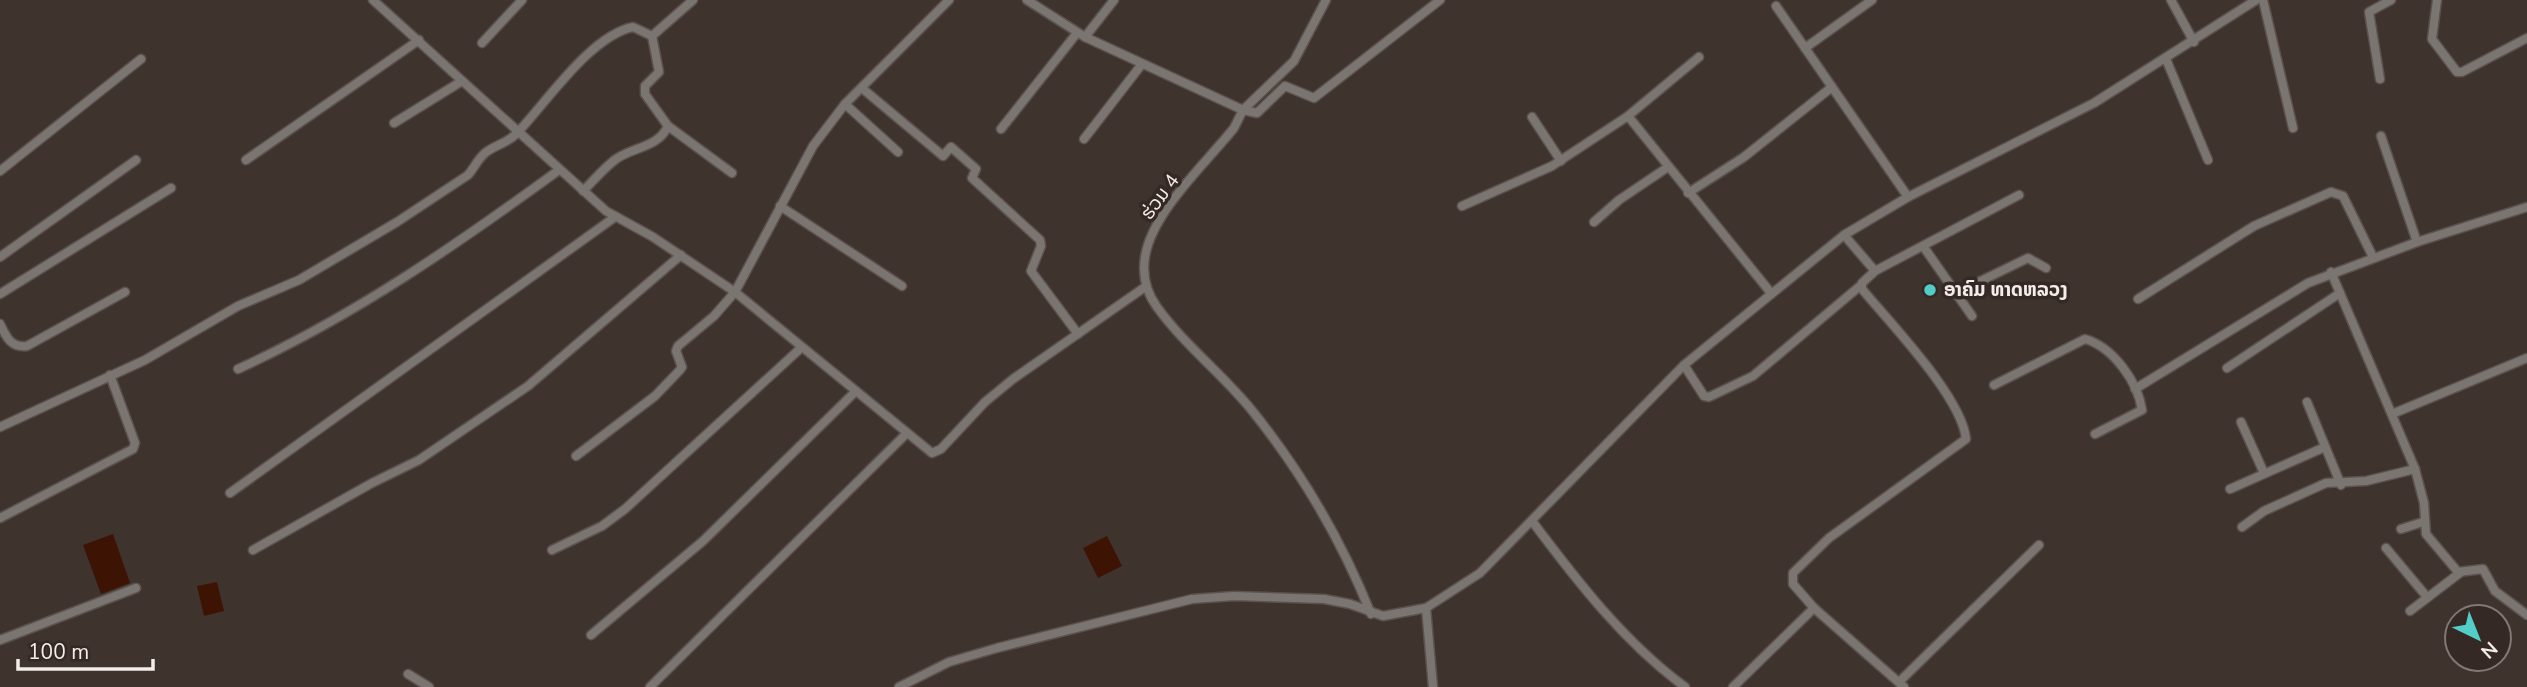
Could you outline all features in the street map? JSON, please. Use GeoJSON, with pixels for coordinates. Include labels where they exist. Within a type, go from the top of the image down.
{"type":"FeatureCollection","features":[{"type":"Feature","properties":{"kind":"street"},"geometry":{"type":"LineString","coordinates":[[373,0],[583,191],[615,217],[681,255],[735,292],[926,451],[932,453],[941,449],[994,394],[1145,287],[1158,308],[1254,412],[1286,458],[1339,545],[1371,614]]}},
{"type":"Feature","properties":{"kind":"street"},"geometry":{"type":"LineString","coordinates":[[482,43],[522,0]]}},
{"type":"Feature","properties":{"kind":"street"},"geometry":{"type":"LineString","coordinates":[[652,36],[693,0]]}},
{"type":"Feature","properties":{"kind":"street"},"geometry":{"type":"LineString","coordinates":[[576,456],[655,396],[682,367],[676,351],[678,346],[714,316],[735,292],[813,146],[845,104],[863,89],[949,0]]}},
{"type":"Feature","properties":{"kind":"street"},"geometry":{"type":"LineString","coordinates":[[1027,0],[1081,35],[1243,110],[1257,113],[1285,86]]}},
{"type":"Feature","properties":{"kind":"street"},"geometry":{"type":"LineString","coordinates":[[1002,129],[1114,0]]}},
{"type":"Feature","properties":{"kind":"street","name":"ຮ່ວມ 4"},"geometry":{"type":"LineString","coordinates":[[1145,287],[1145,257],[1158,222],[1234,128],[1243,110],[1294,61],[1325,0]]}},
{"type":"Feature","properties":{"kind":"street"},"geometry":{"type":"LineString","coordinates":[[1274,80],[1314,98],[1440,0]]}},
{"type":"Feature","properties":{"kind":"street"},"geometry":{"type":"LineString","coordinates":[[1805,48],[1872,0]]}},
{"type":"Feature","properties":{"kind":"street"},"geometry":{"type":"LineString","coordinates":[[2171,0],[2194,42]]}},
{"type":"Feature","properties":{"kind":"street"},"geometry":{"type":"LineString","coordinates":[[899,687],[949,662],[985,651],[1192,599],[1234,596],[1324,599],[1350,604],[1371,614],[1396,615],[1426,608],[1480,573],[1684,365],[1844,235],[1908,197],[2068,117],[2166,60],[2256,0]]}},
{"type":"Feature","properties":{"kind":"street"},"geometry":{"type":"LineString","coordinates":[[2263,0],[2293,128]]}},
{"type":"Feature","properties":{"kind":"street"},"geometry":{"type":"LineString","coordinates":[[2380,79],[2369,12],[2391,0]]}},
{"type":"Feature","properties":{"kind":"street"},"geometry":{"type":"LineString","coordinates":[[2437,0],[2432,39],[2457,72],[2462,72],[2527,38]]}},
{"type":"Feature","properties":{"kind":"street"},"geometry":{"type":"LineString","coordinates":[[1776,6],[1908,197]]}},
{"type":"Feature","properties":{"kind":"street"},"geometry":{"type":"LineString","coordinates":[[0,427],[145,360],[238,306],[299,280],[345,254],[468,175],[482,156],[518,132],[551,91],[588,55],[621,31],[633,27],[652,36],[660,66],[659,72],[645,86],[645,94],[668,126],[732,173]]}},
{"type":"Feature","properties":{"kind":"street"},"geometry":{"type":"LineString","coordinates":[[246,160],[419,40]]}},
{"type":"Feature","properties":{"kind":"street"},"geometry":{"type":"LineString","coordinates":[[1462,206],[1561,161],[1628,116],[1699,57]]}},
{"type":"Feature","properties":{"kind":"street"},"geometry":{"type":"LineString","coordinates":[[0,171],[141,59]]}},
{"type":"Feature","properties":{"kind":"street"},"geometry":{"type":"LineString","coordinates":[[2166,60],[2208,160]]}},
{"type":"Feature","properties":{"kind":"street"},"geometry":{"type":"LineString","coordinates":[[1084,139],[1142,64]]}},
{"type":"Feature","properties":{"kind":"street"},"geometry":{"type":"LineString","coordinates":[[394,123],[462,81]]}},
{"type":"Feature","properties":{"kind":"street"},"geometry":{"type":"LineString","coordinates":[[1688,193],[1744,157],[1832,87]]}},
{"type":"Feature","properties":{"kind":"street"},"geometry":{"type":"LineString","coordinates":[[863,89],[943,156],[951,147],[976,169],[972,178],[1040,240],[1041,246],[1031,265],[1031,271],[1078,334]]}},
{"type":"Feature","properties":{"kind":"street"},"geometry":{"type":"LineString","coordinates":[[845,104],[898,152]]}},
{"type":"Feature","properties":{"kind":"street"},"geometry":{"type":"LineString","coordinates":[[1628,116],[1771,293]]}},
{"type":"Feature","properties":{"kind":"street"},"geometry":{"type":"LineString","coordinates":[[1532,117],[1561,161]]}},
{"type":"Feature","properties":{"kind":"street"},"geometry":{"type":"LineString","coordinates":[[583,191],[617,159],[655,141],[668,126]]}},
{"type":"Feature","properties":{"kind":"street"},"geometry":{"type":"LineString","coordinates":[[2381,136],[2417,242]]}},
{"type":"Feature","properties":{"kind":"street"},"geometry":{"type":"LineString","coordinates":[[0,257],[136,160]]}},
{"type":"Feature","properties":{"kind":"street"},"geometry":{"type":"LineString","coordinates":[[1594,222],[1619,200],[1668,167]]}},
{"type":"Feature","properties":{"kind":"street"},"geometry":{"type":"LineString","coordinates":[[238,369],[292,344],[394,286],[559,170]]}},
{"type":"Feature","properties":{"kind":"street"},"geometry":{"type":"LineString","coordinates":[[0,294],[171,188]]}},
{"type":"Feature","properties":{"kind":"street"},"geometry":{"type":"LineString","coordinates":[[2138,299],[2254,226],[2331,192],[2343,195],[2374,257]]}},
{"type":"Feature","properties":{"kind":"street"},"geometry":{"type":"LineString","coordinates":[[1684,365],[1704,396],[1709,397],[1754,376],[1875,271],[2019,195]]}},
{"type":"Feature","properties":{"kind":"street"},"geometry":{"type":"LineString","coordinates":[[780,206],[902,286]]}},
{"type":"Feature","properties":{"kind":"street"},"geometry":{"type":"LineString","coordinates":[[2135,389],[2308,283],[2331,272],[2527,206]]}},
{"type":"Feature","properties":{"kind":"street"},"geometry":{"type":"LineString","coordinates":[[230,493],[615,217]]}},
{"type":"Feature","properties":{"kind":"street"},"geometry":{"type":"LineString","coordinates":[[1844,235],[1875,271]]}},
{"type":"Feature","properties":{"kind":"street"},"geometry":{"type":"LineString","coordinates":[[1923,246],[1972,316]]}},
{"type":"Feature","properties":{"kind":"street"},"geometry":{"type":"LineString","coordinates":[[253,550],[372,482],[419,460],[528,386],[681,255]]}},
{"type":"Feature","properties":{"kind":"street"},"geometry":{"type":"LineString","coordinates":[[1956,293],[2028,258],[2046,268]]}},
{"type":"Feature","properties":{"kind":"street"},"geometry":{"type":"LineString","coordinates":[[2331,272],[2415,469],[2424,502],[2423,522],[2426,534],[2461,572]]}},
{"type":"Feature","properties":{"kind":"street"},"geometry":{"type":"LineString","coordinates":[[1860,286],[1928,368],[1956,411],[1967,436],[1964,441],[1906,480],[1801,563],[1791,580],[1814,608],[1902,684],[2039,545]]}},
{"type":"Feature","properties":{"kind":"street"},"geometry":{"type":"LineString","coordinates":[[0,324],[12,344],[27,346],[125,292]]}},
{"type":"Feature","properties":{"kind":"street"},"geometry":{"type":"LineString","coordinates":[[2227,368],[2340,293]]}},
{"type":"Feature","properties":{"kind":"street"},"geometry":{"type":"LineString","coordinates":[[1994,385],[2085,339],[2094,341],[2117,360],[2135,389],[2142,410],[2095,434]]}},
{"type":"Feature","properties":{"kind":"street"},"geometry":{"type":"LineString","coordinates":[[552,550],[602,526],[625,509],[802,347]]}},
{"type":"Feature","properties":{"kind":"street"},"geometry":{"type":"LineString","coordinates":[[2392,414],[2527,358]]}},
{"type":"Feature","properties":{"kind":"street"},"geometry":{"type":"LineString","coordinates":[[0,518],[133,449],[135,443],[110,375]]}},
{"type":"Feature","properties":{"kind":"street"},"geometry":{"type":"LineString","coordinates":[[591,635],[703,541],[856,391]]}},
{"type":"Feature","properties":{"kind":"street"},"geometry":{"type":"LineString","coordinates":[[2307,402],[2341,485]]}},
{"type":"Feature","properties":{"kind":"street"},"geometry":{"type":"LineString","coordinates":[[2241,422],[2264,473]]}},
{"type":"Feature","properties":{"kind":"street"},"geometry":{"type":"LineString","coordinates":[[650,687],[906,434]]}},
{"type":"Feature","properties":{"kind":"street"},"geometry":{"type":"LineString","coordinates":[[2230,489],[2325,447]]}},
{"type":"Feature","properties":{"kind":"street"},"geometry":{"type":"LineString","coordinates":[[2242,527],[2264,511],[2326,483],[2341,485],[2415,469]]}},
{"type":"Feature","properties":{"kind":"street"},"geometry":{"type":"LineString","coordinates":[[1532,521],[1616,624],[1654,664],[1685,687]]}},
{"type":"Feature","properties":{"kind":"street"},"geometry":{"type":"LineString","coordinates":[[2401,529],[2423,522]]}},
{"type":"Feature","properties":{"kind":"street"},"geometry":{"type":"LineString","coordinates":[[2386,548],[2427,597]]}},
{"type":"Feature","properties":{"kind":"street"},"geometry":{"type":"LineString","coordinates":[[2410,611],[2461,572],[2483,569],[2496,591],[2527,615]]}},
{"type":"Feature","properties":{"kind":"street"},"geometry":{"type":"LineString","coordinates":[[0,640],[136,588]]}},
{"type":"Feature","properties":{"kind":"street"},"geometry":{"type":"LineString","coordinates":[[1426,608],[1433,687]]}},
{"type":"Feature","properties":{"kind":"street"},"geometry":{"type":"LineString","coordinates":[[1733,687],[1814,608]]}},
{"type":"Feature","properties":{"kind":"street"},"geometry":{"type":"LineString","coordinates":[[408,674],[429,687]]}},
{"type":"Feature","properties":{"kind":"shaded area"},"geometry":{"type":"Polygon","coordinates":[[[113,534],[130,583],[101,594],[83,545],[113,534]]]}},
{"type":"Feature","properties":{"kind":"shaded area"},"geometry":{"type":"Polygon","coordinates":[[[1107,536],[1122,566],[1098,578],[1083,548],[1107,536]]]}},
{"type":"Feature","properties":{"kind":"shaded area"},"geometry":{"type":"Polygon","coordinates":[[[217,582],[224,611],[204,616],[197,586],[217,582]]]}},
{"type":"Feature","properties":{"kind":"place","name":"ອາຄົມ ທາດຫລວງ"},"geometry":{"type":"Point","coordinates":[1930,290]}}]}
